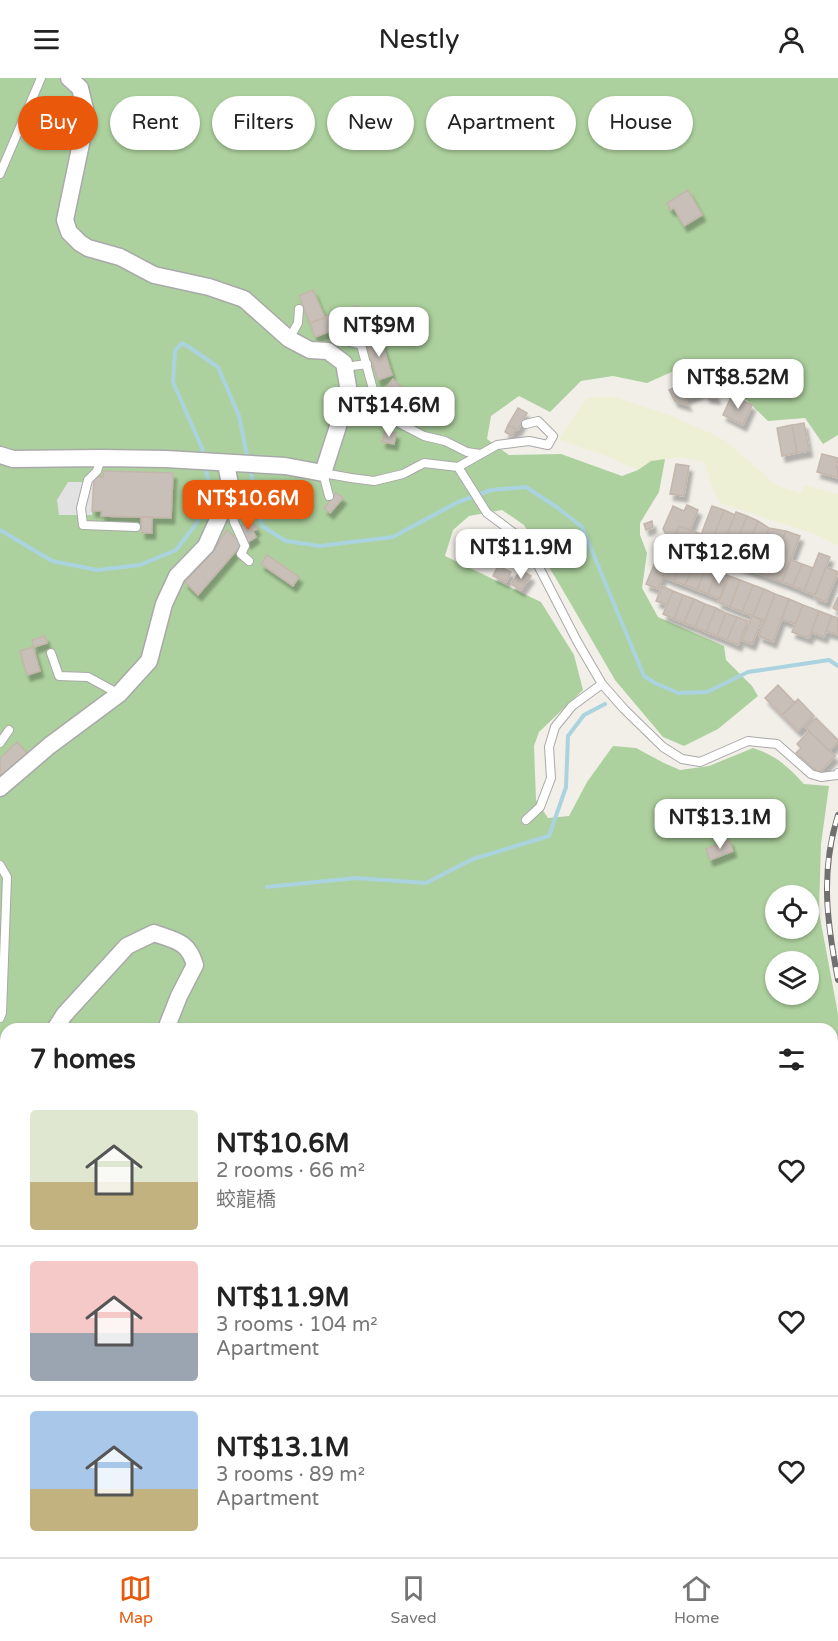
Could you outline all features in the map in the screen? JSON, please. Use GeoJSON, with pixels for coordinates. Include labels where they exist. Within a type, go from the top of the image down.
{"type":"FeatureCollection","features":[{"type":"Feature","properties":{"kind":"street"},"geometry":{"type":"LineString","coordinates":[[0,455],[13,459],[101,458],[285,466],[323,473],[349,392],[344,363],[328,351],[310,350],[289,339],[244,299],[209,287],[154,275],[120,257],[88,248],[69,232],[65,220],[86,113],[80,88],[69,78]]}},
{"type":"Feature","properties":{"kind":"street"},"geometry":{"type":"LineString","coordinates":[[0,788],[50,746],[119,694],[149,661],[164,604],[177,576],[206,546],[229,495],[230,484],[226,464]]}},
{"type":"Feature","properties":{"kind":"street"},"geometry":{"type":"LineString","coordinates":[[59,1023],[127,946],[154,933],[180,942],[191,952],[195,965],[168,1023]]}},
{"type":"Feature","properties":{"kind":"lane"},"geometry":{"type":"LineString","coordinates":[[0,174],[41,78]]}},
{"type":"Feature","properties":{"kind":"lane"},"geometry":{"type":"LineString","coordinates":[[289,339],[298,323],[298,309]]}},
{"type":"Feature","properties":{"kind":"lane"},"geometry":{"type":"LineString","coordinates":[[335,338],[361,345],[374,393],[382,407],[399,423],[424,436],[445,441],[467,452],[480,454]]}},
{"type":"Feature","properties":{"kind":"lane"},"geometry":{"type":"LineString","coordinates":[[345,368],[367,364]]}},
{"type":"Feature","properties":{"kind":"lane"},"geometry":{"type":"LineString","coordinates":[[329,496],[323,473],[374,481],[403,474],[424,463],[458,467],[497,445],[529,441],[548,445],[553,436],[538,421],[526,424]]}},
{"type":"Feature","properties":{"kind":"lane"},"geometry":{"type":"LineString","coordinates":[[101,458],[97,471],[88,480],[81,508],[83,525],[136,526]]}},
{"type":"Feature","properties":{"kind":"lane"},"geometry":{"type":"LineString","coordinates":[[458,467],[487,513],[526,543],[602,684],[624,710],[663,747],[682,759],[700,762],[748,741],[777,744],[811,774],[821,777],[838,773]]}},
{"type":"Feature","properties":{"kind":"lane"},"geometry":{"type":"LineString","coordinates":[[229,495],[234,522],[245,546],[241,554],[249,561]]}},
{"type":"Feature","properties":{"kind":"lane"},"geometry":{"type":"LineString","coordinates":[[51,653],[59,676],[87,676],[119,694]]}},
{"type":"Feature","properties":{"kind":"lane"},"geometry":{"type":"LineString","coordinates":[[526,820],[540,807],[551,778],[549,747],[555,727],[572,706],[602,684]]}},
{"type":"Feature","properties":{"kind":"lane"},"geometry":{"type":"LineString","coordinates":[[0,743],[9,730]]}},
{"type":"Feature","properties":{"kind":"lane"},"geometry":{"type":"LineString","coordinates":[[0,865],[7,877],[0,1018]]}},
{"type":"Feature","properties":{"kind":"green space"},"geometry":{"type":"Polygon","coordinates":[[[0,78],[838,78],[838,435],[823,444],[805,418],[768,421],[735,389],[706,366],[685,366],[647,383],[613,376],[581,381],[550,412],[519,396],[491,416],[487,439],[509,455],[561,454],[622,476],[638,470],[651,461],[665,459],[659,492],[640,523],[640,535],[647,553],[642,588],[658,617],[724,646],[726,660],[752,686],[758,696],[718,729],[684,746],[663,737],[615,680],[524,525],[502,510],[469,516],[453,530],[445,556],[541,602],[574,655],[583,690],[539,732],[534,746],[536,800],[548,818],[569,816],[587,782],[613,746],[636,748],[680,770],[709,766],[753,748],[781,762],[804,784],[829,786],[821,844],[819,912],[838,1023],[0,1023],[0,78]]]}},
{"type":"Feature","properties":{"kind":"green space"},"geometry":{"type":"Polygon","coordinates":[[[615,397],[672,416],[704,430],[726,441],[776,485],[801,493],[804,485],[838,494],[838,545],[812,533],[720,503],[711,485],[705,462],[679,457],[651,461],[638,470],[606,456],[558,440],[587,398],[615,397]]]}},
{"type":"Feature","properties":{"kind":"shaded area"},"geometry":{"type":"Polygon","coordinates":[[[94,477],[92,515],[59,515],[57,500],[68,482],[83,482],[94,477]]]}},
{"type":"Feature","properties":{"kind":"building"},"geometry":{"type":"Polygon","coordinates":[[[688,190],[702,215],[684,226],[674,208],[671,210],[667,203],[688,190]]]}},
{"type":"Feature","properties":{"kind":"building"},"geometry":{"type":"Polygon","coordinates":[[[313,290],[325,318],[310,323],[299,296],[313,290]]]}},
{"type":"Feature","properties":{"kind":"building"},"geometry":{"type":"Polygon","coordinates":[[[354,306],[367,309],[362,336],[349,334],[354,306]]]}},
{"type":"Feature","properties":{"kind":"building"},"geometry":{"type":"Polygon","coordinates":[[[341,311],[346,325],[315,337],[310,323],[341,311]]]}},
{"type":"Feature","properties":{"kind":"building"},"geometry":{"type":"Polygon","coordinates":[[[380,337],[392,375],[378,380],[366,342],[380,337]]]}},
{"type":"Feature","properties":{"kind":"building"},"geometry":{"type":"Polygon","coordinates":[[[707,375],[717,398],[708,397],[703,391],[685,399],[688,405],[675,401],[669,390],[707,375]]]}},
{"type":"Feature","properties":{"kind":"building"},"geometry":{"type":"Polygon","coordinates":[[[393,379],[412,396],[400,412],[380,395],[393,379]]]}},
{"type":"Feature","properties":{"kind":"building"},"geometry":{"type":"Polygon","coordinates":[[[732,395],[752,405],[743,425],[723,415],[732,395]]]}},
{"type":"Feature","properties":{"kind":"building"},"geometry":{"type":"Polygon","coordinates":[[[518,408],[527,413],[518,430],[508,425],[518,408]]]}},
{"type":"Feature","properties":{"kind":"building"},"geometry":{"type":"Polygon","coordinates":[[[804,423],[809,451],[797,453],[792,425],[804,423]]]}},
{"type":"Feature","properties":{"kind":"building"},"geometry":{"type":"Polygon","coordinates":[[[508,425],[516,429],[512,436],[505,432],[508,425]]]}},
{"type":"Feature","properties":{"kind":"building"},"geometry":{"type":"Polygon","coordinates":[[[792,425],[797,453],[782,456],[777,428],[792,425]]]}},
{"type":"Feature","properties":{"kind":"building"},"geometry":{"type":"Polygon","coordinates":[[[385,431],[396,433],[394,444],[382,442],[385,431]]]}},
{"type":"Feature","properties":{"kind":"building"},"geometry":{"type":"Polygon","coordinates":[[[822,454],[838,458],[836,467],[838,467],[838,478],[817,472],[822,454]]]}},
{"type":"Feature","properties":{"kind":"building"},"geometry":{"type":"Polygon","coordinates":[[[676,464],[689,466],[684,496],[670,494],[676,464]]]}},
{"type":"Feature","properties":{"kind":"building"},"geometry":{"type":"Polygon","coordinates":[[[104,471],[173,473],[171,518],[101,516],[102,511],[92,511],[94,477],[103,477],[104,471]]]}},
{"type":"Feature","properties":{"kind":"building"},"geometry":{"type":"Polygon","coordinates":[[[336,493],[343,498],[330,513],[324,508],[336,493]]]}},
{"type":"Feature","properties":{"kind":"building"},"geometry":{"type":"Polygon","coordinates":[[[687,505],[698,510],[690,530],[679,526],[673,540],[668,538],[663,529],[673,506],[684,511],[687,505]]]}},
{"type":"Feature","properties":{"kind":"building"},"geometry":{"type":"Polygon","coordinates":[[[712,506],[724,510],[707,553],[696,548],[712,506]]]}},
{"type":"Feature","properties":{"kind":"building"},"geometry":{"type":"Polygon","coordinates":[[[724,510],[735,515],[718,558],[707,553],[724,510]]]}},
{"type":"Feature","properties":{"kind":"building"},"geometry":{"type":"Polygon","coordinates":[[[736,512],[747,516],[728,562],[718,558],[736,512]]]}},
{"type":"Feature","properties":{"kind":"building"},"geometry":{"type":"Polygon","coordinates":[[[747,516],[758,521],[739,566],[728,562],[747,516]]]}},
{"type":"Feature","properties":{"kind":"building"},"geometry":{"type":"Polygon","coordinates":[[[141,517],[152,517],[152,533],[142,533],[141,517]]]}},
{"type":"Feature","properties":{"kind":"building"},"geometry":{"type":"Polygon","coordinates":[[[251,520],[257,529],[253,531],[256,537],[247,543],[238,528],[251,520]]]}},
{"type":"Feature","properties":{"kind":"building"},"geometry":{"type":"Polygon","coordinates":[[[652,521],[653,527],[646,530],[644,524],[652,521]]]}},
{"type":"Feature","properties":{"kind":"building"},"geometry":{"type":"Polygon","coordinates":[[[758,521],[769,528],[752,571],[739,566],[758,521]]]}},
{"type":"Feature","properties":{"kind":"building"},"geometry":{"type":"Polygon","coordinates":[[[679,526],[701,534],[695,550],[672,541],[679,526]]]}},
{"type":"Feature","properties":{"kind":"building"},"geometry":{"type":"Polygon","coordinates":[[[769,528],[786,531],[768,577],[752,571],[769,528]]]}},
{"type":"Feature","properties":{"kind":"building"},"geometry":{"type":"Polygon","coordinates":[[[227,530],[242,544],[198,595],[185,582],[214,550],[227,530]]]}},
{"type":"Feature","properties":{"kind":"building"},"geometry":{"type":"Polygon","coordinates":[[[786,531],[800,536],[782,582],[768,577],[786,531]]]}},
{"type":"Feature","properties":{"kind":"building"},"geometry":{"type":"Polygon","coordinates":[[[659,553],[670,557],[658,589],[646,584],[659,553]]]}},
{"type":"Feature","properties":{"kind":"building"},"geometry":{"type":"Polygon","coordinates":[[[672,553],[683,558],[674,581],[662,576],[672,553]]]}},
{"type":"Feature","properties":{"kind":"building"},"geometry":{"type":"Polygon","coordinates":[[[819,553],[830,557],[815,595],[804,591],[819,553]]]}},
{"type":"Feature","properties":{"kind":"building"},"geometry":{"type":"Polygon","coordinates":[[[267,555],[299,577],[293,586],[261,564],[267,555]]]}},
{"type":"Feature","properties":{"kind":"building"},"geometry":{"type":"Polygon","coordinates":[[[683,558],[695,562],[685,585],[674,581],[683,558]]]}},
{"type":"Feature","properties":{"kind":"building"},"geometry":{"type":"Polygon","coordinates":[[[791,560],[802,564],[793,586],[782,582],[791,560]]]}},
{"type":"Feature","properties":{"kind":"building"},"geometry":{"type":"Polygon","coordinates":[[[695,562],[706,567],[697,590],[685,585],[695,562]]]}},
{"type":"Feature","properties":{"kind":"building"},"geometry":{"type":"Polygon","coordinates":[[[802,564],[813,568],[804,591],[793,586],[802,564]]]}},
{"type":"Feature","properties":{"kind":"building"},"geometry":{"type":"Polygon","coordinates":[[[498,566],[511,572],[506,582],[493,576],[498,566]]]}},
{"type":"Feature","properties":{"kind":"building"},"geometry":{"type":"Polygon","coordinates":[[[706,567],[717,571],[708,594],[697,590],[706,567]]]}},
{"type":"Feature","properties":{"kind":"building"},"geometry":{"type":"Polygon","coordinates":[[[826,567],[838,572],[826,602],[814,597],[826,567]]]}},
{"type":"Feature","properties":{"kind":"building"},"geometry":{"type":"Polygon","coordinates":[[[521,570],[531,576],[521,590],[511,584],[521,570]]]}},
{"type":"Feature","properties":{"kind":"building"},"geometry":{"type":"Polygon","coordinates":[[[717,571],[729,576],[720,599],[708,594],[717,571]]]}},
{"type":"Feature","properties":{"kind":"building"},"geometry":{"type":"Polygon","coordinates":[[[729,576],[740,580],[730,607],[718,602],[729,576]]]}},
{"type":"Feature","properties":{"kind":"building"},"geometry":{"type":"Polygon","coordinates":[[[740,580],[753,585],[742,612],[730,607],[740,580]]]}},
{"type":"Feature","properties":{"kind":"building"},"geometry":{"type":"Polygon","coordinates":[[[753,585],[764,589],[753,616],[742,612],[753,585]]]}},
{"type":"Feature","properties":{"kind":"building"},"geometry":{"type":"Polygon","coordinates":[[[662,586],[673,591],[667,605],[656,601],[662,586]]]}},
{"type":"Feature","properties":{"kind":"building"},"geometry":{"type":"Polygon","coordinates":[[[764,589],[775,594],[765,621],[753,616],[764,589]]]}},
{"type":"Feature","properties":{"kind":"building"},"geometry":{"type":"Polygon","coordinates":[[[673,591],[683,595],[674,619],[663,614],[673,591]]]}},
{"type":"Feature","properties":{"kind":"building"},"geometry":{"type":"Polygon","coordinates":[[[775,594],[789,599],[773,642],[759,636],[775,594]]]}},
{"type":"Feature","properties":{"kind":"building"},"geometry":{"type":"Polygon","coordinates":[[[683,595],[694,599],[684,623],[674,619],[683,595]]]}},
{"type":"Feature","properties":{"kind":"building"},"geometry":{"type":"Polygon","coordinates":[[[838,597],[838,611],[833,608],[838,597]]]}},
{"type":"Feature","properties":{"kind":"building"},"geometry":{"type":"Polygon","coordinates":[[[694,599],[705,604],[695,627],[684,623],[694,599]]]}},
{"type":"Feature","properties":{"kind":"building"},"geometry":{"type":"Polygon","coordinates":[[[789,599],[803,605],[795,624],[782,619],[789,599]]]}},
{"type":"Feature","properties":{"kind":"building"},"geometry":{"type":"Polygon","coordinates":[[[705,604],[716,608],[706,632],[695,627],[705,604]]]}},
{"type":"Feature","properties":{"kind":"building"},"geometry":{"type":"Polygon","coordinates":[[[803,605],[819,611],[809,638],[792,632],[803,605]]]}},
{"type":"Feature","properties":{"kind":"building"},"geometry":{"type":"Polygon","coordinates":[[[716,608],[726,613],[717,636],[706,632],[716,608]]]}},
{"type":"Feature","properties":{"kind":"building"},"geometry":{"type":"Polygon","coordinates":[[[819,611],[832,616],[824,637],[811,632],[819,611]]]}},
{"type":"Feature","properties":{"kind":"building"},"geometry":{"type":"Polygon","coordinates":[[[726,613],[737,617],[727,640],[717,636],[726,613]]]}},
{"type":"Feature","properties":{"kind":"building"},"geometry":{"type":"Polygon","coordinates":[[[752,616],[762,620],[752,644],[742,640],[752,616]]]}},
{"type":"Feature","properties":{"kind":"building"},"geometry":{"type":"Polygon","coordinates":[[[832,616],[838,618],[838,635],[826,631],[832,616]]]}},
{"type":"Feature","properties":{"kind":"building"},"geometry":{"type":"Polygon","coordinates":[[[737,617],[748,621],[738,645],[727,640],[737,617]]]}},
{"type":"Feature","properties":{"kind":"building"},"geometry":{"type":"Polygon","coordinates":[[[45,636],[47,643],[34,647],[32,640],[45,636]]]}},
{"type":"Feature","properties":{"kind":"building"},"geometry":{"type":"Polygon","coordinates":[[[33,647],[40,671],[27,675],[20,651],[33,647]]]}},
{"type":"Feature","properties":{"kind":"building"},"geometry":{"type":"Polygon","coordinates":[[[778,685],[795,703],[782,715],[765,698],[778,685]]]}},
{"type":"Feature","properties":{"kind":"building"},"geometry":{"type":"Polygon","coordinates":[[[798,699],[814,716],[798,731],[782,715],[798,699]]]}},
{"type":"Feature","properties":{"kind":"building"},"geometry":{"type":"Polygon","coordinates":[[[816,718],[838,740],[829,751],[806,728],[816,718]]]}},
{"type":"Feature","properties":{"kind":"building"},"geometry":{"type":"Polygon","coordinates":[[[809,731],[835,756],[819,773],[796,753],[801,748],[797,744],[809,731]]]}},
{"type":"Feature","properties":{"kind":"building"},"geometry":{"type":"Polygon","coordinates":[[[17,742],[28,754],[0,778],[0,758],[17,742]]]}},
{"type":"Feature","properties":{"kind":"building"},"geometry":{"type":"Polygon","coordinates":[[[729,840],[733,851],[710,860],[706,849],[729,840]]]}},
{"type":"Feature","properties":{"kind":"waterway"},"geometry":{"type":"LineString","coordinates":[[204,458],[202,448],[173,382],[175,351],[182,343],[218,367],[239,416],[248,460]]}},
{"type":"Feature","properties":{"kind":"waterway"},"geometry":{"type":"LineString","coordinates":[[0,530],[52,561],[97,570],[140,565],[176,550],[196,524],[211,494],[205,465]]}},
{"type":"Feature","properties":{"kind":"waterway"},"geometry":{"type":"LineString","coordinates":[[250,468],[262,526],[286,541],[320,546],[393,537],[458,502],[491,490],[526,487],[582,527],[644,676],[678,693],[707,692],[748,672],[829,660],[838,666]]}},
{"type":"Feature","properties":{"kind":"waterway"},"geometry":{"type":"LineString","coordinates":[[267,887],[356,878],[426,883],[473,859],[549,836],[566,787],[568,736],[584,715],[605,704]]}},
{"type":"Feature","properties":{"kind":"railway"},"geometry":{"type":"LineString","coordinates":[[838,815],[832,836],[827,877],[828,918],[838,980]]}}]}
